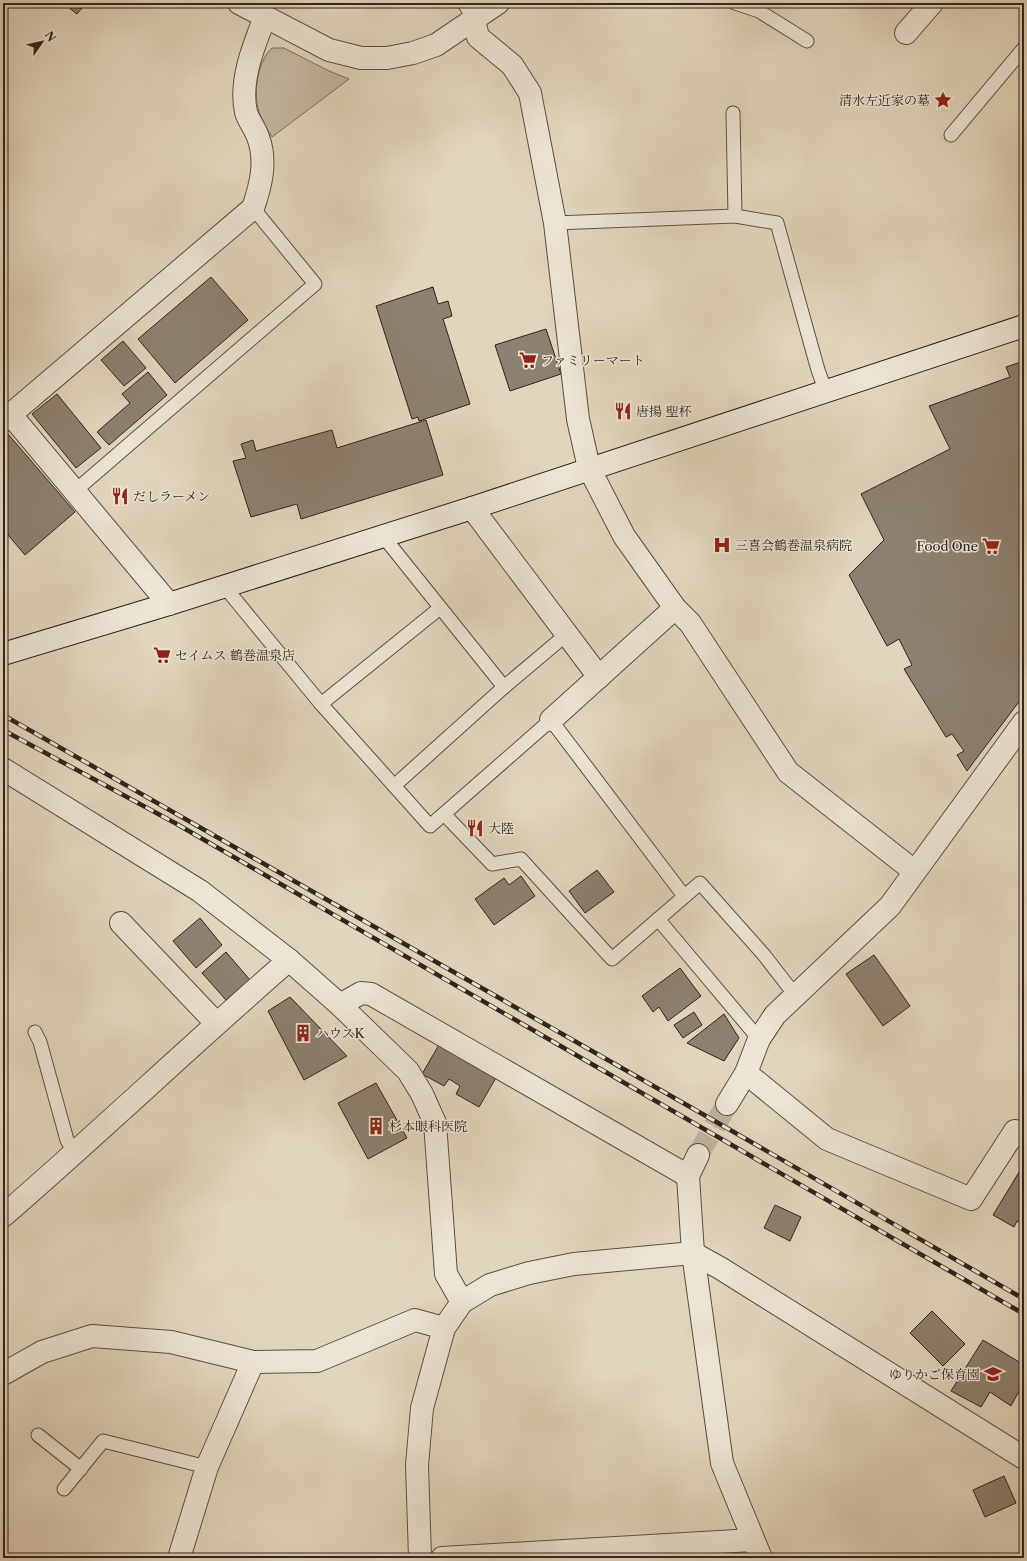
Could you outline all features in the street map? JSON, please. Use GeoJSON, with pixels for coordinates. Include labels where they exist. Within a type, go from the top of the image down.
{"type":"FeatureCollection","features":[{"type":"Feature","properties":{"kind":"street"},"geometry":{"type":"LineString","coordinates":[[239,3],[329,50],[361,58],[388,58],[413,53],[436,45],[469,11],[498,3]]}},
{"type":"Feature","properties":{"kind":"street"},"geometry":{"type":"LineString","coordinates":[[906,33],[932,3]]}},
{"type":"Feature","properties":{"kind":"street"},"geometry":{"type":"LineString","coordinates":[[469,11],[478,36],[512,65],[530,93],[555,223],[578,419],[589,468],[624,536],[675,608],[690,623],[788,772],[914,871]]}},
{"type":"Feature","properties":{"kind":"street"},"geometry":{"type":"LineString","coordinates":[[169,604],[75,491],[7,418],[254,208],[260,185],[263,158],[258,137],[246,112],[244,88],[252,49],[265,17]]}},
{"type":"Feature","properties":{"kind":"street"},"geometry":{"type":"LineString","coordinates":[[4,651],[169,604],[472,508],[589,468],[826,392],[1024,326]]}},
{"type":"Feature","properties":{"kind":"street"},"geometry":{"type":"LineString","coordinates":[[472,508],[599,677]]}},
{"type":"Feature","properties":{"kind":"street"},"geometry":{"type":"LineString","coordinates":[[551,720],[675,608]]}},
{"type":"Feature","properties":{"kind":"street"},"geometry":{"type":"LineString","coordinates":[[727,1104],[746,1073],[759,1039],[775,1015],[890,906],[914,871],[1024,722]]}},
{"type":"Feature","properties":{"kind":"street"},"geometry":{"type":"LineString","coordinates":[[3,769],[200,891],[289,960],[340,1005],[408,1071],[422,1094],[435,1123],[446,1274],[462,1302]]}},
{"type":"Feature","properties":{"kind":"street"},"geometry":{"type":"LineString","coordinates":[[121,923],[216,1023]]}},
{"type":"Feature","properties":{"kind":"street"},"geometry":{"type":"LineString","coordinates":[[3,1216],[75,1154],[216,1023],[289,960]]}},
{"type":"Feature","properties":{"kind":"street"},"geometry":{"type":"LineString","coordinates":[[340,1005],[361,993],[371,994],[688,1176]]}},
{"type":"Feature","properties":{"kind":"street"},"geometry":{"type":"LineString","coordinates":[[746,1073],[827,1139],[971,1199],[1015,1131],[1024,1137]]}},
{"type":"Feature","properties":{"kind":"street"},"geometry":{"type":"LineString","coordinates":[[442,1558],[757,1549],[722,1463],[693,1253],[688,1176],[698,1155]]}},
{"type":"Feature","properties":{"kind":"street"},"geometry":{"type":"LineString","coordinates":[[420,1558],[417,1465],[422,1408],[444,1328],[462,1302],[490,1285],[529,1273],[574,1264],[693,1253],[720,1268],[1024,1458]]}},
{"type":"Feature","properties":{"kind":"street"},"geometry":{"type":"LineString","coordinates":[[3,1374],[42,1352],[92,1336],[171,1342],[253,1362],[318,1361],[415,1320],[444,1328]]}},
{"type":"Feature","properties":{"kind":"street"},"geometry":{"type":"LineString","coordinates":[[179,1558],[207,1467],[253,1362]]}},
{"type":"Feature","properties":{"kind":"lane"},"geometry":{"type":"LineString","coordinates":[[735,3],[759,10],[807,41]]}},
{"type":"Feature","properties":{"kind":"lane"},"geometry":{"type":"LineString","coordinates":[[951,135],[1024,48]]}},
{"type":"Feature","properties":{"kind":"lane"},"geometry":{"type":"LineString","coordinates":[[733,113],[735,216]]}},
{"type":"Feature","properties":{"kind":"lane"},"geometry":{"type":"LineString","coordinates":[[75,491],[315,284],[254,208]]}},
{"type":"Feature","properties":{"kind":"lane"},"geometry":{"type":"LineString","coordinates":[[555,223],[735,216],[777,223],[818,370],[826,392]]}},
{"type":"Feature","properties":{"kind":"lane"},"geometry":{"type":"LineString","coordinates":[[383,536],[504,687]]}},
{"type":"Feature","properties":{"kind":"lane"},"geometry":{"type":"LineString","coordinates":[[224,586],[321,704],[430,826],[551,720],[684,896]]}},
{"type":"Feature","properties":{"kind":"lane"},"geometry":{"type":"LineString","coordinates":[[321,704],[440,608]]}},
{"type":"Feature","properties":{"kind":"lane"},"geometry":{"type":"LineString","coordinates":[[394,786],[504,687],[567,634]]}},
{"type":"Feature","properties":{"kind":"lane"},"geometry":{"type":"LineString","coordinates":[[444,814],[492,864],[521,859],[612,959],[700,883],[764,955],[795,995]]}},
{"type":"Feature","properties":{"kind":"lane"},"geometry":{"type":"LineString","coordinates":[[658,920],[759,1039]]}},
{"type":"Feature","properties":{"kind":"lane"},"geometry":{"type":"LineString","coordinates":[[34,1032],[40,1042],[67,1140],[75,1154]]}},
{"type":"Feature","properties":{"kind":"lane"},"geometry":{"type":"LineString","coordinates":[[38,1435],[81,1469]]}},
{"type":"Feature","properties":{"kind":"lane"},"geometry":{"type":"LineString","coordinates":[[64,1489],[103,1441],[207,1467]]}},
{"type":"Feature","properties":{"kind":"shaded area"},"geometry":{"type":"Polygon","coordinates":[[[272,48],[284,48],[329,71],[349,79],[272,137],[260,115],[256,96],[260,69],[267,54],[272,48]]]}},
{"type":"Feature","properties":{"kind":"building"},"geometry":{"type":"Polygon","coordinates":[[[63,3],[86,3],[77,14],[63,3]]]}},
{"type":"Feature","properties":{"kind":"building"},"geometry":{"type":"Polygon","coordinates":[[[211,277],[248,320],[175,383],[138,339],[211,277]]]}},
{"type":"Feature","properties":{"kind":"building"},"geometry":{"type":"Polygon","coordinates":[[[433,287],[438,304],[448,301],[452,316],[443,319],[470,404],[419,421],[418,417],[412,419],[376,306],[433,287]]]}},
{"type":"Feature","properties":{"kind":"building","name":"ファミリーマート"},"geometry":{"type":"Polygon","coordinates":[[[546,329],[561,374],[510,391],[495,345],[546,329]]]}},
{"type":"Feature","properties":{"kind":"building"},"geometry":{"type":"Polygon","coordinates":[[[123,341],[146,368],[124,386],[101,360],[123,341]]]}},
{"type":"Feature","properties":{"kind":"building"},"geometry":{"type":"Polygon","coordinates":[[[1024,361],[1024,384],[1020,386],[1024,395],[1024,695],[967,771],[957,755],[964,751],[952,734],[946,737],[904,669],[912,665],[899,639],[887,646],[849,575],[884,540],[861,494],[950,449],[929,406],[1010,377],[1006,367],[1024,361]]]}},
{"type":"Feature","properties":{"kind":"building"},"geometry":{"type":"Polygon","coordinates":[[[148,372],[167,395],[109,445],[97,432],[130,403],[122,394],[148,372]]]}},
{"type":"Feature","properties":{"kind":"building"},"geometry":{"type":"Polygon","coordinates":[[[57,394],[101,448],[76,468],[32,414],[57,394]]]}},
{"type":"Feature","properties":{"kind":"building"},"geometry":{"type":"Polygon","coordinates":[[[426,420],[443,475],[301,519],[297,504],[251,517],[233,461],[246,458],[241,444],[253,440],[256,451],[332,430],[337,448],[426,420]]]}},
{"type":"Feature","properties":{"kind":"building"},"geometry":{"type":"Polygon","coordinates":[[[8,434],[75,512],[25,555],[3,529],[3,439],[8,434]]]}},
{"type":"Feature","properties":{"kind":"building"},"geometry":{"type":"Polygon","coordinates":[[[597,870],[614,892],[585,913],[569,891],[597,870]]]}},
{"type":"Feature","properties":{"kind":"building"},"geometry":{"type":"Polygon","coordinates":[[[521,876],[535,896],[494,925],[475,899],[504,878],[509,885],[521,876]]]}},
{"type":"Feature","properties":{"kind":"building"},"geometry":{"type":"Polygon","coordinates":[[[200,918],[222,945],[196,968],[173,941],[200,918]]]}},
{"type":"Feature","properties":{"kind":"building"},"geometry":{"type":"Polygon","coordinates":[[[226,952],[250,980],[226,1000],[202,973],[226,952]]]}},
{"type":"Feature","properties":{"kind":"building"},"geometry":{"type":"Polygon","coordinates":[[[874,955],[910,1006],[883,1026],[846,974],[874,955]]]}},
{"type":"Feature","properties":{"kind":"building"},"geometry":{"type":"Polygon","coordinates":[[[680,968],[701,996],[668,1021],[659,1007],[653,1012],[642,996],[680,968]]]}},
{"type":"Feature","properties":{"kind":"building","name":"ハウスK"},"geometry":{"type":"Polygon","coordinates":[[[290,997],[347,1056],[304,1080],[268,1011],[290,997]]]}},
{"type":"Feature","properties":{"kind":"building"},"geometry":{"type":"Polygon","coordinates":[[[694,1012],[702,1025],[683,1038],[674,1025],[694,1012]]]}},
{"type":"Feature","properties":{"kind":"building"},"geometry":{"type":"Polygon","coordinates":[[[724,1014],[739,1038],[724,1061],[687,1043],[724,1014]]]}},
{"type":"Feature","properties":{"kind":"building"},"geometry":{"type":"Polygon","coordinates":[[[440,1043],[497,1076],[479,1107],[456,1094],[460,1086],[449,1079],[444,1086],[422,1074],[440,1043]]]}},
{"type":"Feature","properties":{"kind":"building","name":"杉本眼科医院"},"geometry":{"type":"Polygon","coordinates":[[[376,1083],[407,1138],[368,1159],[338,1103],[376,1083]]]}},
{"type":"Feature","properties":{"kind":"building"},"geometry":{"type":"Polygon","coordinates":[[[1024,1164],[1024,1225],[1017,1221],[1014,1227],[993,1215],[1024,1164]]]}},
{"type":"Feature","properties":{"kind":"building"},"geometry":{"type":"Polygon","coordinates":[[[775,1205],[801,1217],[790,1241],[764,1228],[775,1205]]]}},
{"type":"Feature","properties":{"kind":"building"},"geometry":{"type":"Polygon","coordinates":[[[932,1311],[965,1344],[943,1366],[910,1333],[932,1311]]]}},
{"type":"Feature","properties":{"kind":"building","name":"ゆりかご保育園"},"geometry":{"type":"Polygon","coordinates":[[[983,1340],[1024,1365],[1024,1382],[1011,1406],[990,1392],[981,1407],[951,1391],[983,1340]]]}},
{"type":"Feature","properties":{"kind":"building"},"geometry":{"type":"Polygon","coordinates":[[[1004,1476],[1016,1503],[985,1517],[973,1490],[1004,1476]]]}},
{"type":"Feature","properties":{"kind":"tunnel"},"geometry":{"type":"LineString","coordinates":[[698,1155],[727,1104]]}},
{"type":"Feature","properties":{"kind":"railway"},"geometry":{"type":"LineString","coordinates":[[3,715],[1024,1299]]}},
{"type":"Feature","properties":{"kind":"railway"},"geometry":{"type":"LineString","coordinates":[[3,730],[175,823],[1024,1314]]}},
{"type":"Feature","properties":{"kind":"place","name":"清水左近家の墓"},"geometry":{"type":"Point","coordinates":[943,100]}},
{"type":"Feature","properties":{"kind":"place","name":"ファミリーマート"},"geometry":{"type":"Point","coordinates":[528,360]}},
{"type":"Feature","properties":{"kind":"place","name":"唐揚 聖杯"},"geometry":{"type":"Point","coordinates":[623,411]}},
{"type":"Feature","properties":{"kind":"place","name":"だしラーメン"},"geometry":{"type":"Point","coordinates":[120,496]}},
{"type":"Feature","properties":{"kind":"place","name":"三喜会鶴巻温泉病院"},"geometry":{"type":"Point","coordinates":[722,545]}},
{"type":"Feature","properties":{"kind":"place","name":"Food One"},"geometry":{"type":"Point","coordinates":[991,546]}},
{"type":"Feature","properties":{"kind":"place","name":"セイムス 鶴巻温泉店"},"geometry":{"type":"Point","coordinates":[162,655]}},
{"type":"Feature","properties":{"kind":"place","name":"大陸"},"geometry":{"type":"Point","coordinates":[475,828]}},
{"type":"Feature","properties":{"kind":"place","name":"ハウスK"},"geometry":{"type":"Point","coordinates":[303,1033]}},
{"type":"Feature","properties":{"kind":"place","name":"杉本眼科医院"},"geometry":{"type":"Point","coordinates":[376,1126]}},
{"type":"Feature","properties":{"kind":"place","name":"ゆりかご保育園"},"geometry":{"type":"Point","coordinates":[993,1374]}}]}
